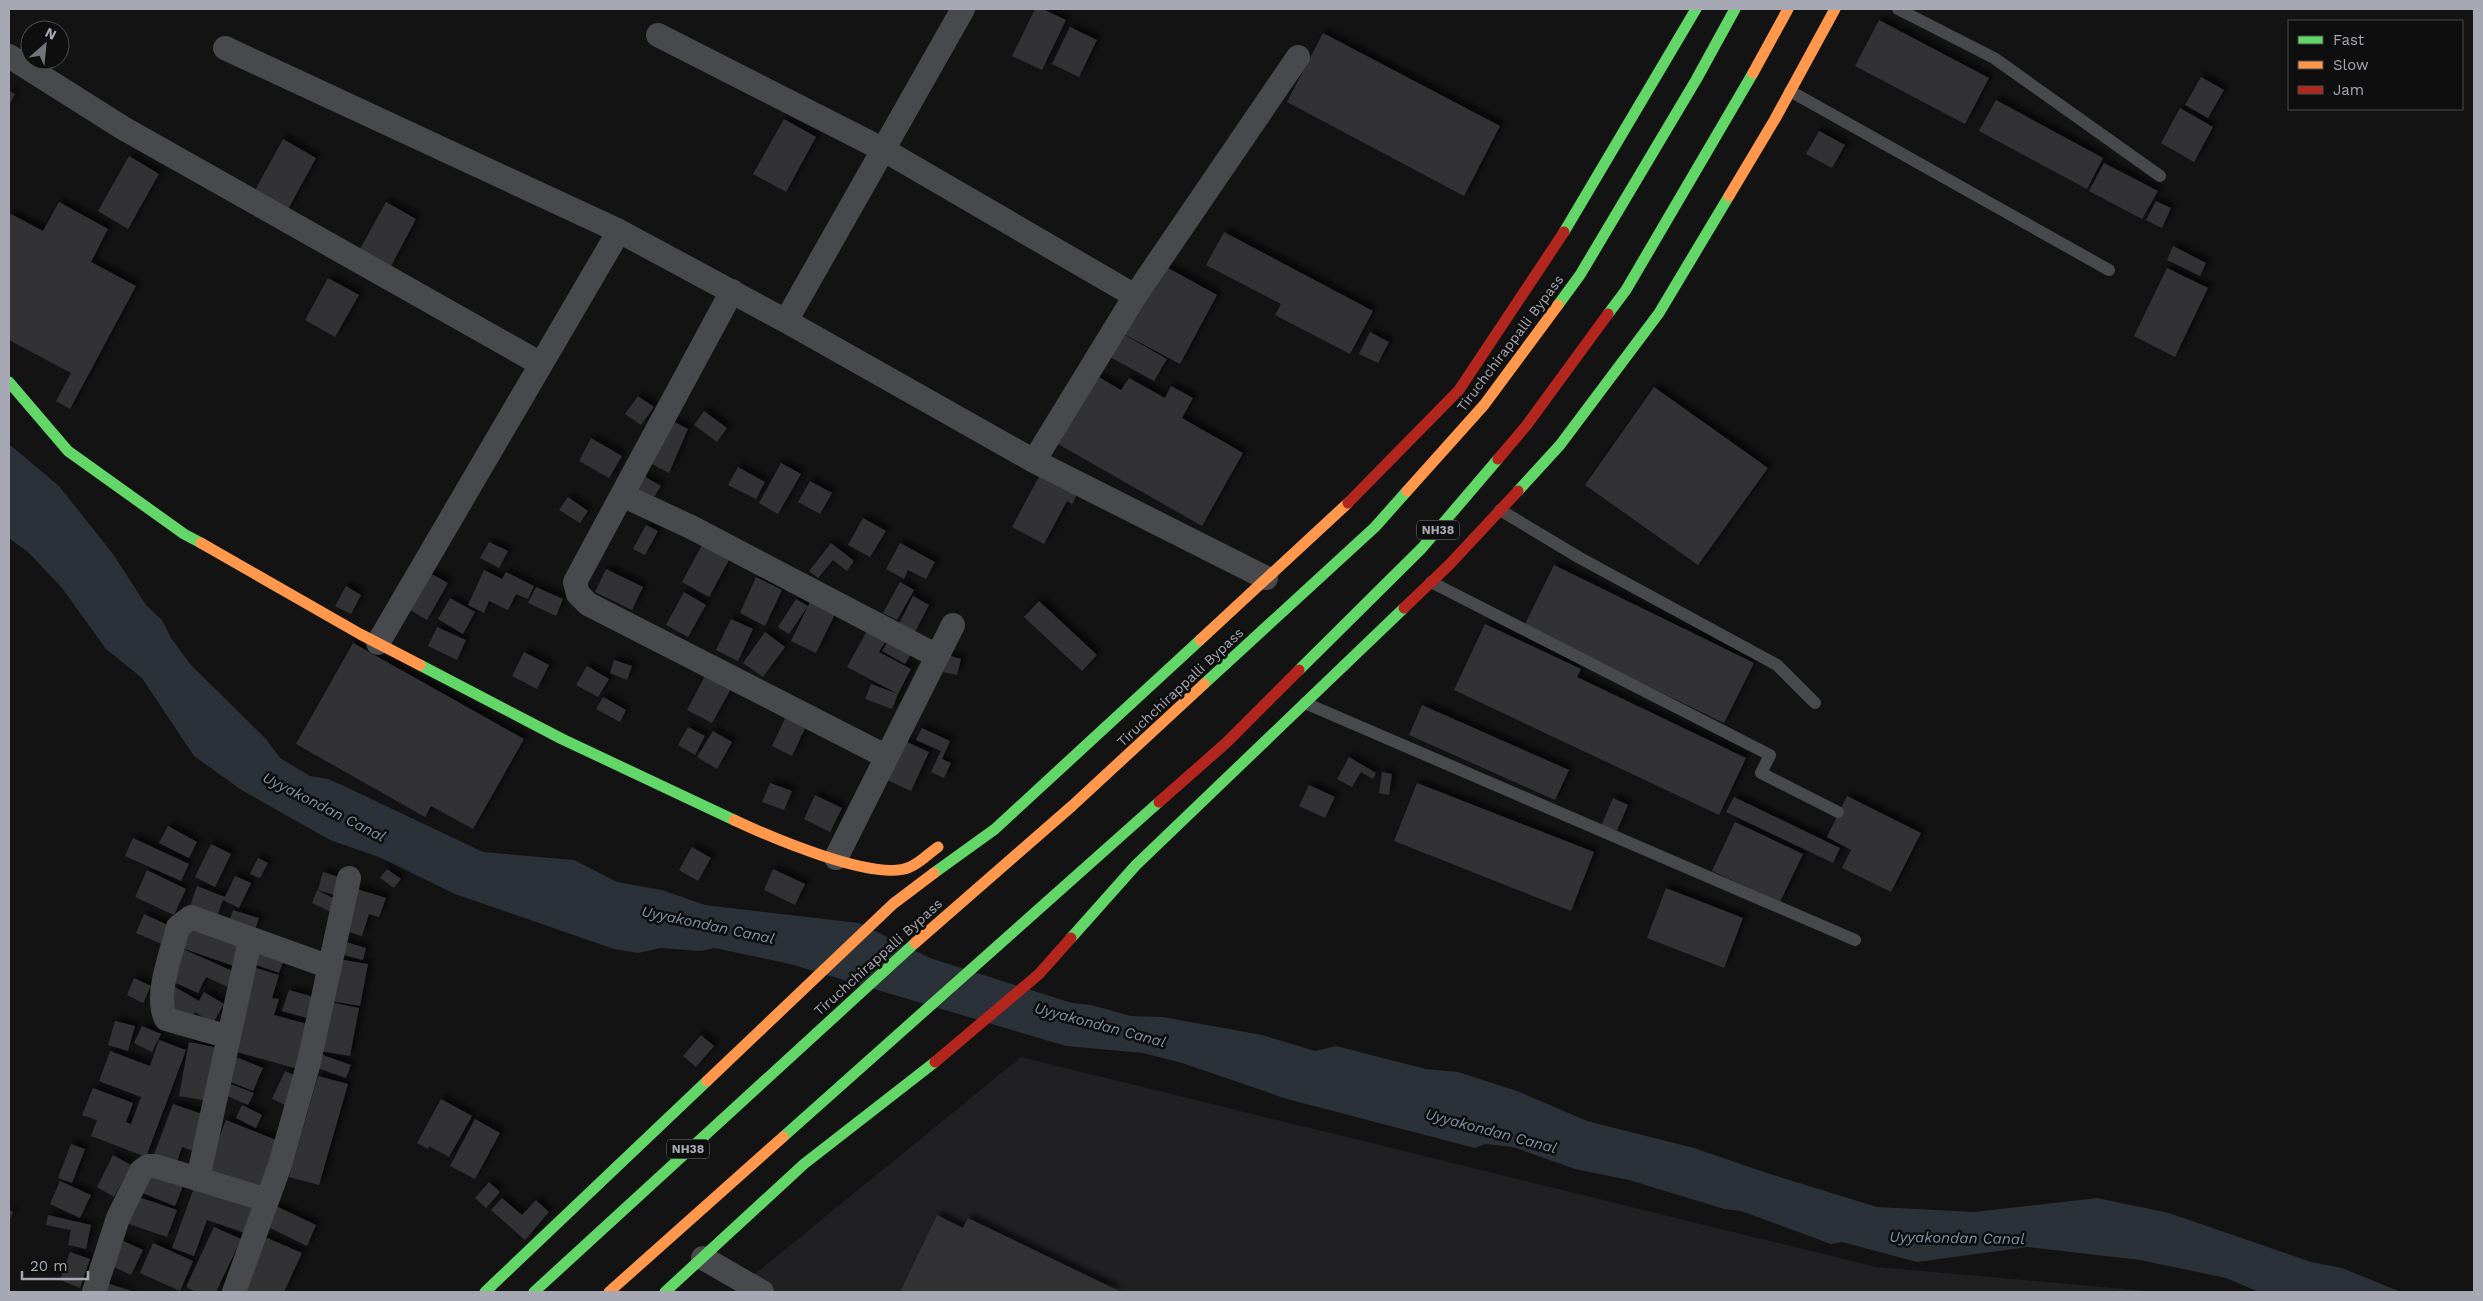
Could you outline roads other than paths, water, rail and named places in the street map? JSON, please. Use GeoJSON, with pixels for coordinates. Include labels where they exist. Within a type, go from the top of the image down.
{"type":"FeatureCollection","features":[{"type":"Feature","properties":{"kind":"main road"},"geometry":{"type":"LineString","coordinates":[[485,1292],[892,904],[995,829],[1340,511],[1459,390],[1550,256],[1696,9]]}},
{"type":"Feature","properties":{"kind":"main road","name":"Tiruchchirappalli Bypass"},"geometry":{"type":"LineString","coordinates":[[538,1289],[938,922],[1072,806],[1367,533],[1484,405],[1580,275],[1696,80],[1735,9]]}},
{"type":"Feature","properties":{"kind":"main road","name":"NH38"},"geometry":{"type":"LineString","coordinates":[[609,1292],[1226,743],[1422,548],[1526,426],[1626,290],[1735,105],[1788,9]]}},
{"type":"Feature","properties":{"kind":"main road"},"geometry":{"type":"LineString","coordinates":[[665,1292],[804,1164],[964,1039],[1039,974],[1136,866],[1431,582],[1560,445],[1659,313],[1790,91],[1834,9]]}},
{"type":"Feature","properties":{"kind":"main road"},"geometry":{"type":"LineString","coordinates":[[9,382],[68,451],[184,534],[378,643],[562,739],[778,842],[872,870],[909,868],[948,840]]}},
{"type":"Feature","properties":{"kind":"main road"},"geometry":{"type":"LineString","coordinates":[[1012,798],[1052,776]]}},
{"type":"Feature","properties":{"kind":"street"},"geometry":{"type":"LineString","coordinates":[[786,321],[963,9]]}},
{"type":"Feature","properties":{"kind":"street"},"geometry":{"type":"LineString","coordinates":[[658,35],[884,150],[1135,296]]}},
{"type":"Feature","properties":{"kind":"street"},"geometry":{"type":"LineString","coordinates":[[225,48],[619,231],[732,291],[1034,461],[1266,578]]}},
{"type":"Feature","properties":{"kind":"street"},"geometry":{"type":"LineString","coordinates":[[9,56],[123,128],[541,364]]}},
{"type":"Feature","properties":{"kind":"street"},"geometry":{"type":"LineString","coordinates":[[1034,461],[1135,296],[1298,56]]}},
{"type":"Feature","properties":{"kind":"street"},"geometry":{"type":"LineString","coordinates":[[378,643],[619,231]]}},
{"type":"Feature","properties":{"kind":"street"},"geometry":{"type":"LineString","coordinates":[[732,291],[576,582],[578,594],[588,604],[887,756]]}},
{"type":"Feature","properties":{"kind":"street"},"geometry":{"type":"LineString","coordinates":[[622,495],[700,532],[937,656]]}},
{"type":"Feature","properties":{"kind":"street"},"geometry":{"type":"LineString","coordinates":[[836,858],[953,625]]}},
{"type":"Feature","properties":{"kind":"street"},"geometry":{"type":"LineString","coordinates":[[234,1292],[280,1165],[309,1062],[349,878]]}},
{"type":"Feature","properties":{"kind":"street"},"geometry":{"type":"LineString","coordinates":[[229,1037],[166,1019],[161,1009],[161,997],[178,927],[183,921],[191,917],[250,940],[330,967]]}},
{"type":"Feature","properties":{"kind":"street"},"geometry":{"type":"LineString","coordinates":[[198,1179],[250,940]]}},
{"type":"Feature","properties":{"kind":"street"},"geometry":{"type":"LineString","coordinates":[[94,1292],[118,1218],[141,1171],[148,1166],[155,1166],[267,1200]]}},
{"type":"Feature","properties":{"kind":"street"},"geometry":{"type":"LineString","coordinates":[[704,1258],[762,1292]]}},
{"type":"Feature","properties":{"kind":"lane"},"geometry":{"type":"LineString","coordinates":[[1898,9],[1994,58],[2160,176]]}},
{"type":"Feature","properties":{"kind":"lane"},"geometry":{"type":"LineString","coordinates":[[1790,91],[2109,270]]}},
{"type":"Feature","properties":{"kind":"lane"},"geometry":{"type":"LineString","coordinates":[[1500,510],[1580,558],[1777,665],[1815,703]]}},
{"type":"Feature","properties":{"kind":"lane"},"geometry":{"type":"LineString","coordinates":[[1431,582],[1770,755],[1761,773],[1838,812]]}},
{"type":"Feature","properties":{"kind":"lane"},"geometry":{"type":"LineString","coordinates":[[1305,703],[1855,940]]}},
{"type":"Feature","properties":{"kind":"water","name":"Uyyakondan Canal"},"geometry":{"type":"Polygon","coordinates":[[[9,444],[59,486],[113,554],[146,605],[162,620],[171,638],[191,665],[266,739],[280,758],[310,776],[328,779],[483,852],[574,860],[617,882],[662,890],[705,905],[859,923],[930,958],[1072,1003],[1091,1005],[1131,1016],[1163,1017],[1262,1035],[1315,1051],[1336,1046],[1426,1069],[1458,1072],[1517,1091],[1587,1121],[1694,1148],[1877,1207],[1974,1212],[2097,1198],[2169,1213],[2311,1262],[2342,1268],[2401,1292],[2259,1292],[2226,1278],[2140,1260],[2028,1247],[1917,1262],[1842,1242],[1831,1244],[1741,1211],[1724,1209],[1629,1180],[1575,1169],[1513,1147],[1485,1144],[1475,1148],[1287,1099],[1182,1063],[1143,1053],[1066,1046],[790,964],[715,948],[700,951],[661,948],[638,953],[614,949],[455,894],[379,857],[330,840],[240,789],[194,756],[142,678],[106,649],[62,588],[29,553],[9,538],[9,444]]]}}]}
